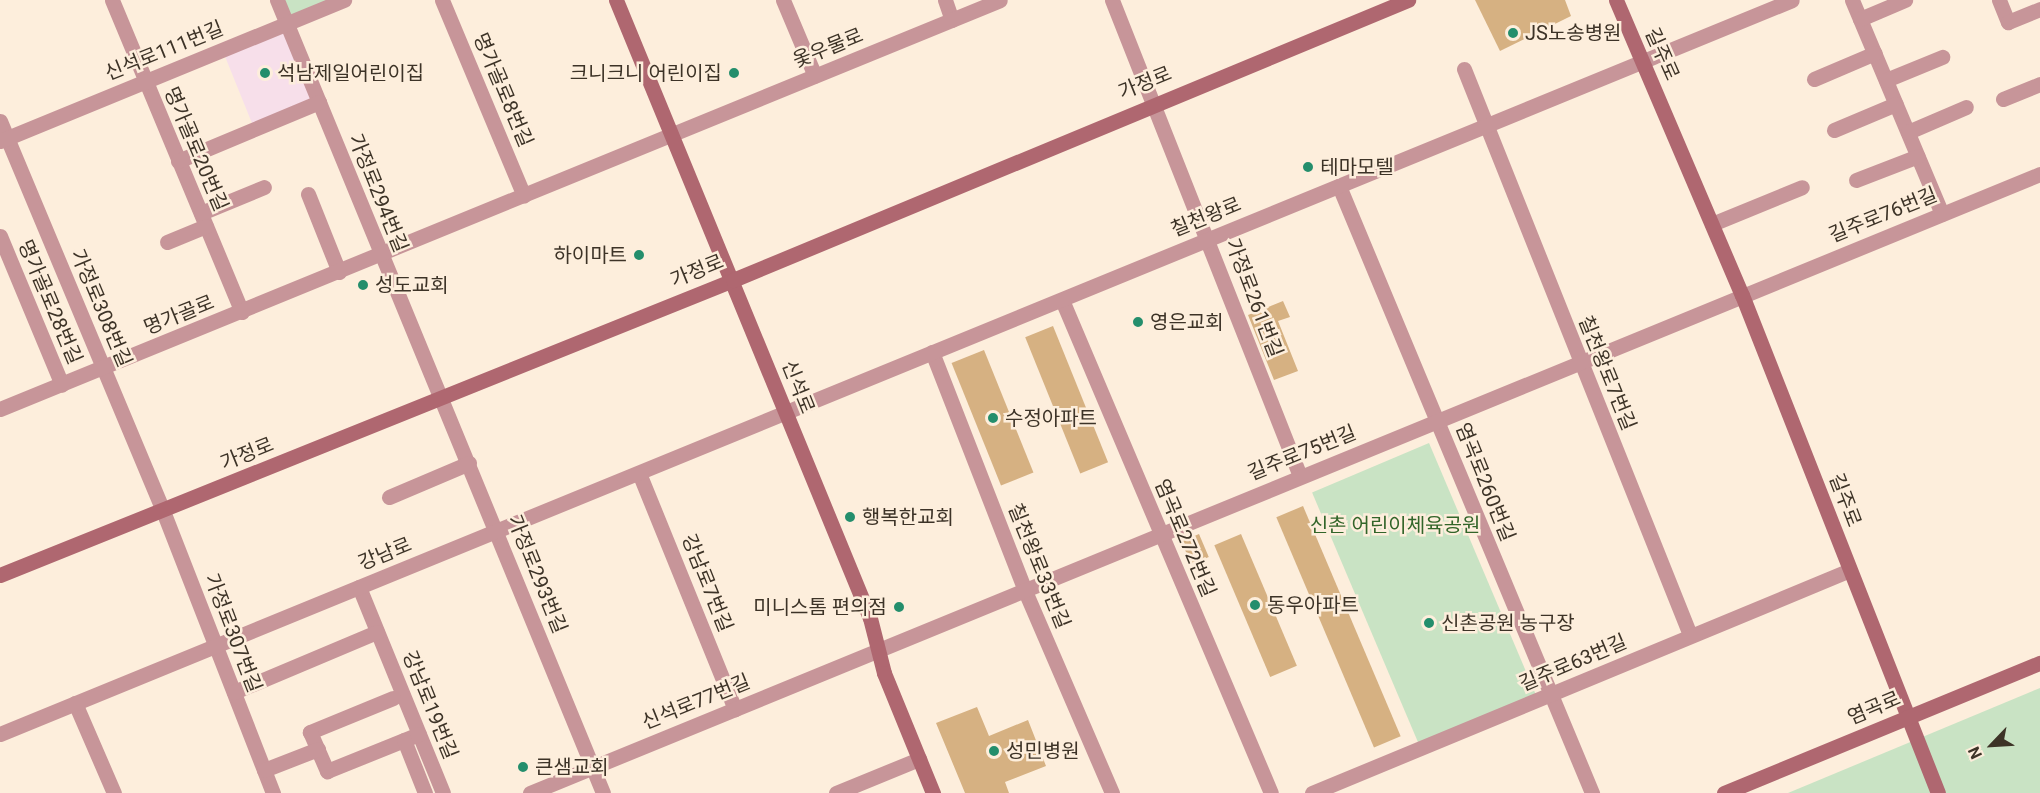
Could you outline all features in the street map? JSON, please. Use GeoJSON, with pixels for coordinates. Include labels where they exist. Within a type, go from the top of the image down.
{"type":"FeatureCollection","features":[{"type":"Feature","properties":{"kind":"street","name":"가정로294번길"},"geometry":{"type":"LineString","coordinates":[[277,0],[380,254],[442,398]]}},
{"type":"Feature","properties":{"kind":"street","name":"신석로111번길"},"geometry":{"type":"LineString","coordinates":[[3,139],[344,0]]}},
{"type":"Feature","properties":{"kind":"street","name":"명가골로8번길"},"geometry":{"type":"LineString","coordinates":[[442,0],[524,196]]}},
{"type":"Feature","properties":{"kind":"street","name":"신석로"},"geometry":{"type":"LineString","coordinates":[[616,0],[870,618],[877,651],[933,793]]}},
{"type":"Feature","properties":{"kind":"street"},"geometry":{"type":"LineString","coordinates":[[783,0],[814,76]]}},
{"type":"Feature","properties":{"kind":"street"},"geometry":{"type":"LineString","coordinates":[[945,0],[952,20]]}},
{"type":"Feature","properties":{"kind":"street","name":"옻우물로"},"geometry":{"type":"LineString","coordinates":[[672,135],[1000,0]]}},
{"type":"Feature","properties":{"kind":"street","name":"가정로261번길"},"geometry":{"type":"LineString","coordinates":[[1112,0],[1155,102],[1300,476]]}},
{"type":"Feature","properties":{"kind":"street","name":"가정로"},"geometry":{"type":"LineString","coordinates":[[0,575],[733,280],[1155,102],[1408,0]]}},
{"type":"Feature","properties":{"kind":"street","name":"길주로"},"geometry":{"type":"LineString","coordinates":[[1616,0],[1742,295],[1938,793]]}},
{"type":"Feature","properties":{"kind":"street","name":"칠천왕로"},"geometry":{"type":"LineString","coordinates":[[786,413],[1792,0]]}},
{"type":"Feature","properties":{"kind":"street"},"geometry":{"type":"LineString","coordinates":[[1852,0],[1942,214]]}},
{"type":"Feature","properties":{"kind":"street"},"geometry":{"type":"LineString","coordinates":[[1860,19],[1905,0]]}},
{"type":"Feature","properties":{"kind":"street"},"geometry":{"type":"LineString","coordinates":[[1999,0],[2008,22],[2040,9]]}},
{"type":"Feature","properties":{"kind":"street","name":"명가골로20번길"},"geometry":{"type":"LineString","coordinates":[[115,1],[145,81],[242,312]]}},
{"type":"Feature","properties":{"kind":"street"},"geometry":{"type":"LineString","coordinates":[[1814,79],[1875,53]]}},
{"type":"Feature","properties":{"kind":"street"},"geometry":{"type":"LineString","coordinates":[[1886,80],[1942,57]]}},
{"type":"Feature","properties":{"kind":"street","name":"칠천왕로7번길"},"geometry":{"type":"LineString","coordinates":[[1464,69],[1690,635]]}},
{"type":"Feature","properties":{"kind":"street"},"geometry":{"type":"LineString","coordinates":[[2003,99],[2040,84]]}},
{"type":"Feature","properties":{"kind":"street"},"geometry":{"type":"LineString","coordinates":[[178,161],[319,102]]}},
{"type":"Feature","properties":{"kind":"street"},"geometry":{"type":"LineString","coordinates":[[1834,130],[1896,104]]}},
{"type":"Feature","properties":{"kind":"street"},"geometry":{"type":"LineString","coordinates":[[1908,132],[1966,106]]}},
{"type":"Feature","properties":{"kind":"street","name":"가정로308번길"},"geometry":{"type":"LineString","coordinates":[[0,121],[3,139],[104,368],[163,511]]}},
{"type":"Feature","properties":{"kind":"street","name":"명가골로"},"geometry":{"type":"LineString","coordinates":[[0,409],[672,135]]}},
{"type":"Feature","properties":{"kind":"street"},"geometry":{"type":"LineString","coordinates":[[1856,180],[1918,156]]}},
{"type":"Feature","properties":{"kind":"street","name":"길주로76번길"},"geometry":{"type":"LineString","coordinates":[[1742,295],[2040,174]]}},
{"type":"Feature","properties":{"kind":"street","name":"염곡로260번길"},"geometry":{"type":"LineString","coordinates":[[1339,186],[1549,696],[1592,793]]}},
{"type":"Feature","properties":{"kind":"street"},"geometry":{"type":"LineString","coordinates":[[167,242],[264,187]]}},
{"type":"Feature","properties":{"kind":"street"},"geometry":{"type":"LineString","coordinates":[[1712,224],[1802,187]]}},
{"type":"Feature","properties":{"kind":"street"},"geometry":{"type":"LineString","coordinates":[[308,194],[339,272]]}},
{"type":"Feature","properties":{"kind":"street","name":"명가골로28번길"},"geometry":{"type":"LineString","coordinates":[[0,236],[62,385]]}},
{"type":"Feature","properties":{"kind":"street","name":"길주로75번길"},"geometry":{"type":"LineString","coordinates":[[877,651],[1742,295]]}},
{"type":"Feature","properties":{"kind":"street","name":"염곡로272번길"},"geometry":{"type":"LineString","coordinates":[[1062,300],[1271,793]]}},
{"type":"Feature","properties":{"kind":"street","name":"칠천왕로33번길"},"geometry":{"type":"LineString","coordinates":[[932,352],[1026,591],[1112,793]]}},
{"type":"Feature","properties":{"kind":"street","name":"가정로293번길"},"geometry":{"type":"LineString","coordinates":[[442,398],[603,793]]}},
{"type":"Feature","properties":{"kind":"street","name":"강남로"},"geometry":{"type":"LineString","coordinates":[[0,734],[786,413]]}},
{"type":"Feature","properties":{"kind":"street"},"geometry":{"type":"LineString","coordinates":[[389,497],[469,463]]}},
{"type":"Feature","properties":{"kind":"street","name":"강남로7번길"},"geometry":{"type":"LineString","coordinates":[[639,473],[735,709]]}},
{"type":"Feature","properties":{"kind":"street","name":"가정로307번길"},"geometry":{"type":"LineString","coordinates":[[163,511],[273,793]]}},
{"type":"Feature","properties":{"kind":"street","name":"길주로63번길"},"geometry":{"type":"LineString","coordinates":[[1312,793],[1850,570]]}},
{"type":"Feature","properties":{"kind":"street","name":"강남로19번길"},"geometry":{"type":"LineString","coordinates":[[359,587],[377,632],[411,737],[443,793]]}},
{"type":"Feature","properties":{"kind":"street"},"geometry":{"type":"LineString","coordinates":[[234,692],[377,632]]}},
{"type":"Feature","properties":{"kind":"street","name":"신석로77번길"},"geometry":{"type":"LineString","coordinates":[[530,793],[877,651]]}},
{"type":"Feature","properties":{"kind":"street","name":"염곡로"},"geometry":{"type":"LineString","coordinates":[[1724,793],[2040,663]]}},
{"type":"Feature","properties":{"kind":"street"},"geometry":{"type":"LineString","coordinates":[[393,698],[310,732],[327,771],[411,737],[425,793]]}},
{"type":"Feature","properties":{"kind":"street"},"geometry":{"type":"LineString","coordinates":[[75,703],[114,793]]}},
{"type":"Feature","properties":{"kind":"street"},"geometry":{"type":"LineString","coordinates":[[264,770],[318,748]]}},
{"type":"Feature","properties":{"kind":"street"},"geometry":{"type":"LineString","coordinates":[[836,793],[919,759]]}},
{"type":"Feature","properties":{"kind":"shaded area"},"geometry":{"type":"Polygon","coordinates":[[[287,23],[319,102],[254,128],[222,49],[287,23]]]}},
{"type":"Feature","properties":{"kind":"green space"},"geometry":{"type":"Polygon","coordinates":[[[277,0],[344,0],[287,23],[277,0]]]}},
{"type":"Feature","properties":{"kind":"green space","name":"신촌 어린이체육공원"},"geometry":{"type":"Polygon","coordinates":[[[1429,443],[1538,700],[1421,749],[1312,493],[1429,443]]]}},
{"type":"Feature","properties":{"kind":"green space"},"geometry":{"type":"Polygon","coordinates":[[[2040,688],[2040,793],[1788,793],[2040,688]]]}},
{"type":"Feature","properties":{"kind":"building","name":"JS노송병원"},"geometry":{"type":"Polygon","coordinates":[[[1475,0],[1565,0],[1571,16],[1500,51],[1475,0]]]}},
{"type":"Feature","properties":{"kind":"building"},"geometry":{"type":"Polygon","coordinates":[[[1283,301],[1290,317],[1278,321],[1298,371],[1274,380],[1248,315],[1283,301]]]}},
{"type":"Feature","properties":{"kind":"building"},"geometry":{"type":"Polygon","coordinates":[[[1053,326],[1108,462],[1080,474],[1025,337],[1053,326]]]}},
{"type":"Feature","properties":{"kind":"building","name":"수정아파트"},"geometry":{"type":"Polygon","coordinates":[[[984,350],[1033,472],[1001,485],[952,363],[984,350]]]}},
{"type":"Feature","properties":{"kind":"building"},"geometry":{"type":"Polygon","coordinates":[[[1303,506],[1401,736],[1374,747],[1276,517],[1303,506]]]}},
{"type":"Feature","properties":{"kind":"building"},"geometry":{"type":"Polygon","coordinates":[[[1199,534],[1209,557],[1191,564],[1182,541],[1199,534]]]}},
{"type":"Feature","properties":{"kind":"building","name":"동우아파트"},"geometry":{"type":"Polygon","coordinates":[[[1241,534],[1297,666],[1270,677],[1214,545],[1241,534]]]}},
{"type":"Feature","properties":{"kind":"building","name":"성민병원"},"geometry":{"type":"Polygon","coordinates":[[[977,707],[989,736],[1028,720],[1046,766],[1005,782],[1009,793],[965,793],[936,723],[977,707]]]}},
{"type":"Feature","properties":{"kind":"place","name":"JS노송병원"},"geometry":{"type":"Point","coordinates":[1513,33]}},
{"type":"Feature","properties":{"kind":"place","name":"석남제일어린이집"},"geometry":{"type":"Point","coordinates":[265,73]}},
{"type":"Feature","properties":{"kind":"place","name":"크니크니 어린이집"},"geometry":{"type":"Point","coordinates":[734,73]}},
{"type":"Feature","properties":{"kind":"place","name":"테마모텔"},"geometry":{"type":"Point","coordinates":[1308,167]}},
{"type":"Feature","properties":{"kind":"place","name":"하이마트"},"geometry":{"type":"Point","coordinates":[639,255]}},
{"type":"Feature","properties":{"kind":"place","name":"성도교회"},"geometry":{"type":"Point","coordinates":[363,285]}},
{"type":"Feature","properties":{"kind":"place","name":"영은교회"},"geometry":{"type":"Point","coordinates":[1138,322]}},
{"type":"Feature","properties":{"kind":"place","name":"수정아파트"},"geometry":{"type":"Point","coordinates":[993,418]}},
{"type":"Feature","properties":{"kind":"place","name":"행복한교회"},"geometry":{"type":"Point","coordinates":[850,517]}},
{"type":"Feature","properties":{"kind":"place","name":"동우아파트"},"geometry":{"type":"Point","coordinates":[1255,605]}},
{"type":"Feature","properties":{"kind":"place","name":"미니스톰 편의점"},"geometry":{"type":"Point","coordinates":[899,607]}},
{"type":"Feature","properties":{"kind":"place","name":"신촌공원 농구장"},"geometry":{"type":"Point","coordinates":[1429,623]}},
{"type":"Feature","properties":{"kind":"place","name":"성민병원"},"geometry":{"type":"Point","coordinates":[994,751]}},
{"type":"Feature","properties":{"kind":"place","name":"큰샘교회"},"geometry":{"type":"Point","coordinates":[523,767]}}]}
